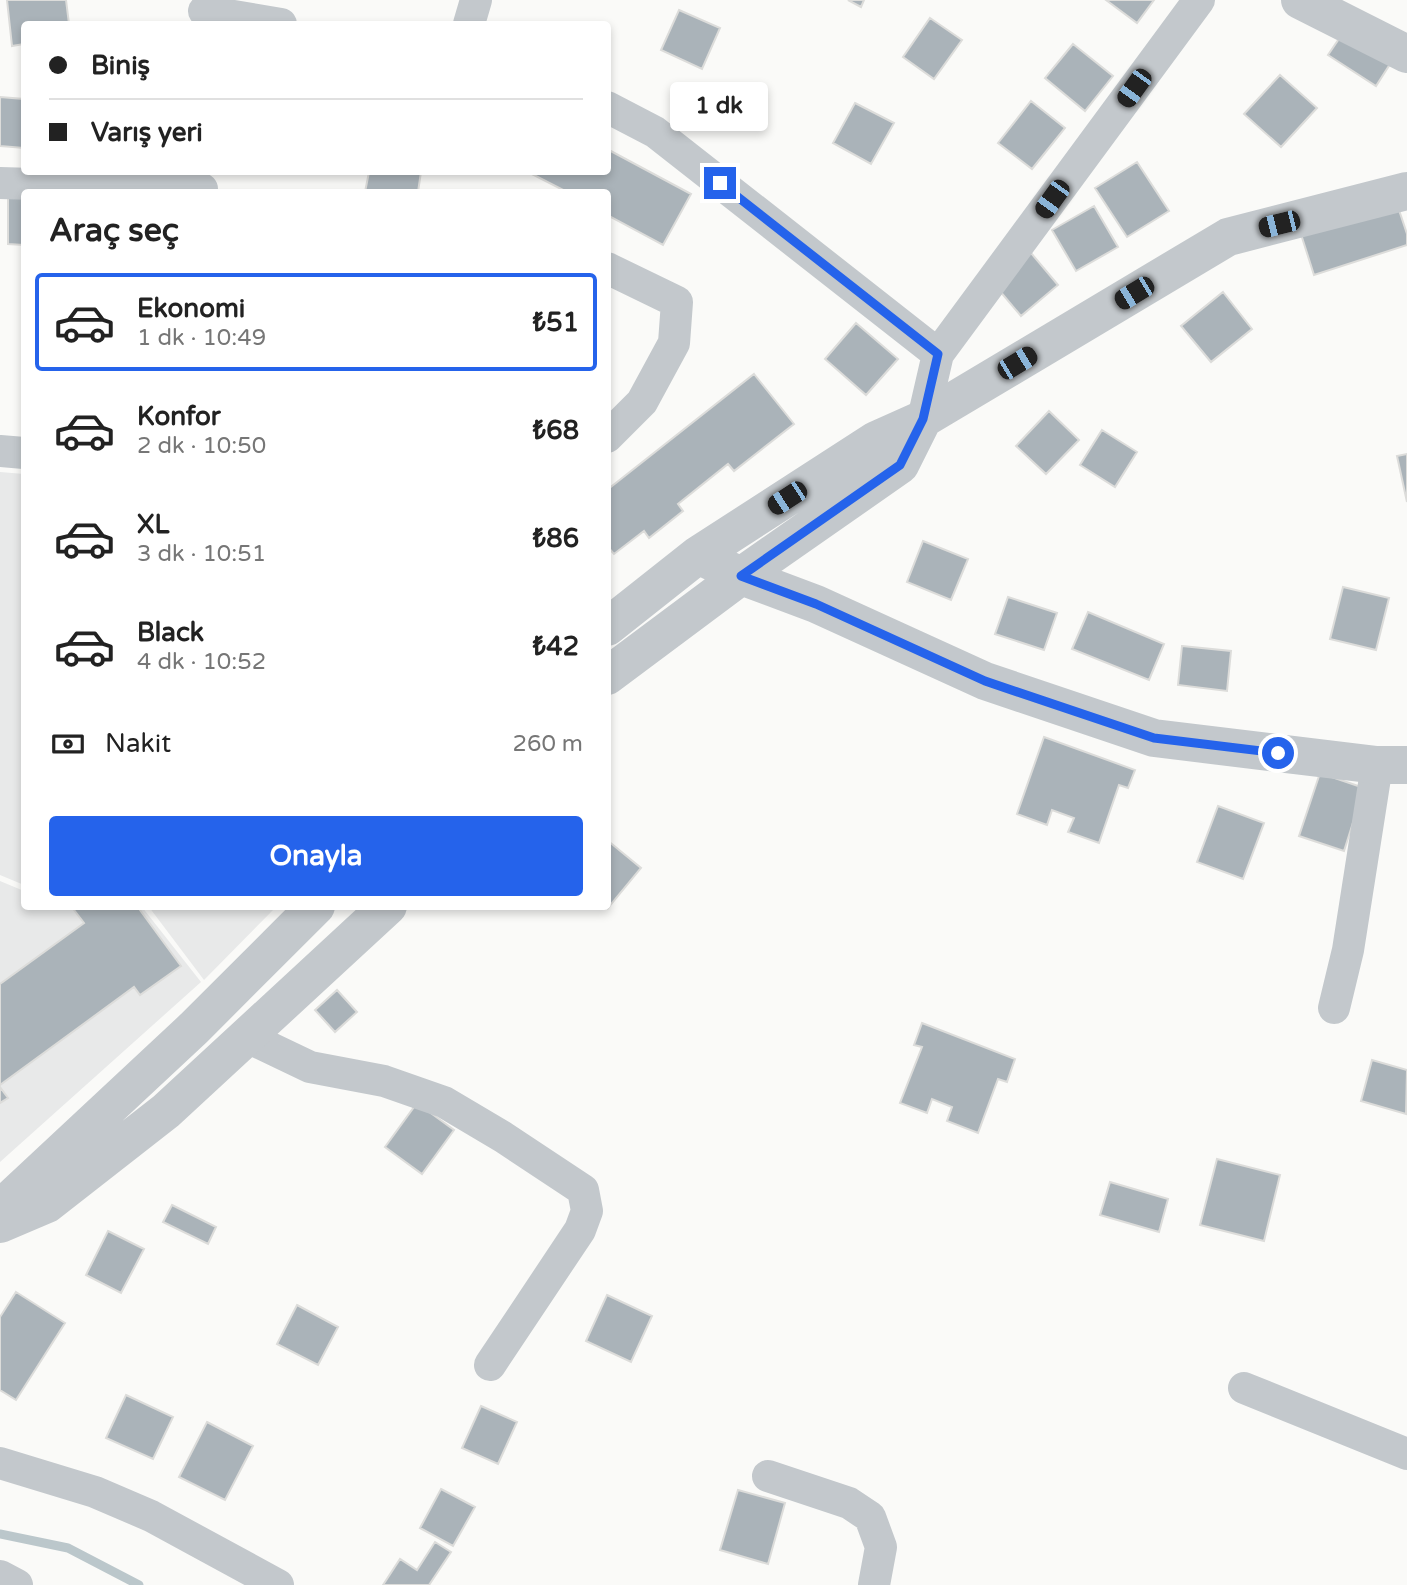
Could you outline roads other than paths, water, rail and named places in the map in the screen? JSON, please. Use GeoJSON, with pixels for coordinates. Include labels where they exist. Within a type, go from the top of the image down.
{"type":"FeatureCollection","features":[{"type":"Feature","properties":{"kind":"street"},"geometry":{"type":"LineString","coordinates":[[469,21],[476,0]]}},
{"type":"Feature","properties":{"kind":"street"},"geometry":{"type":"LineString","coordinates":[[611,673],[741,576],[900,465],[923,419],[938,354],[1199,0]]}},
{"type":"Feature","properties":{"kind":"street"},"geometry":{"type":"LineString","coordinates":[[1300,0],[1407,54]]}},
{"type":"Feature","properties":{"kind":"street"},"geometry":{"type":"LineString","coordinates":[[202,12],[261,21]]}},
{"type":"Feature","properties":{"kind":"street"},"geometry":{"type":"LineString","coordinates":[[611,109],[655,132],[938,354]]}},
{"type":"Feature","properties":{"kind":"street"},"geometry":{"type":"LineString","coordinates":[[0,183],[64,188],[202,184]]}},
{"type":"Feature","properties":{"kind":"street"},"geometry":{"type":"LineString","coordinates":[[611,624],[698,555],[876,440],[923,419],[1228,237],[1407,191]]}},
{"type":"Feature","properties":{"kind":"street"},"geometry":{"type":"LineString","coordinates":[[611,270],[677,302],[674,343],[642,402],[611,432]]}},
{"type":"Feature","properties":{"kind":"street"},"geometry":{"type":"LineString","coordinates":[[0,451],[21,453]]}},
{"type":"Feature","properties":{"kind":"street"},"geometry":{"type":"LineString","coordinates":[[698,555],[741,576],[816,604],[985,681],[1154,738],[1392,765],[1334,1008]]}},
{"type":"Feature","properties":{"kind":"street"},"geometry":{"type":"LineString","coordinates":[[0,1209],[194,1028],[312,910]]}},
{"type":"Feature","properties":{"kind":"street"},"geometry":{"type":"LineString","coordinates":[[0,1224],[47,1204],[166,1111],[384,910]]}},
{"type":"Feature","properties":{"kind":"street"},"geometry":{"type":"LineString","coordinates":[[247,1037],[310,1066],[384,1082],[444,1102],[583,1190],[587,1211],[580,1230],[490,1365]]}},
{"type":"Feature","properties":{"kind":"street"},"geometry":{"type":"LineString","coordinates":[[1244,1388],[1407,1454]]}},
{"type":"Feature","properties":{"kind":"street"},"geometry":{"type":"LineString","coordinates":[[0,1463],[95,1492],[140,1511],[278,1585]]}},
{"type":"Feature","properties":{"kind":"street"},"geometry":{"type":"LineString","coordinates":[[768,1476],[849,1503],[870,1517],[881,1547],[874,1585]]}},
{"type":"Feature","properties":{"kind":"street"},"geometry":{"type":"LineString","coordinates":[[0,1576],[17,1585]]}},
{"type":"Feature","properties":{"kind":"waterway"},"geometry":{"type":"LineString","coordinates":[[0,1534],[68,1548],[139,1585]]}}]}
